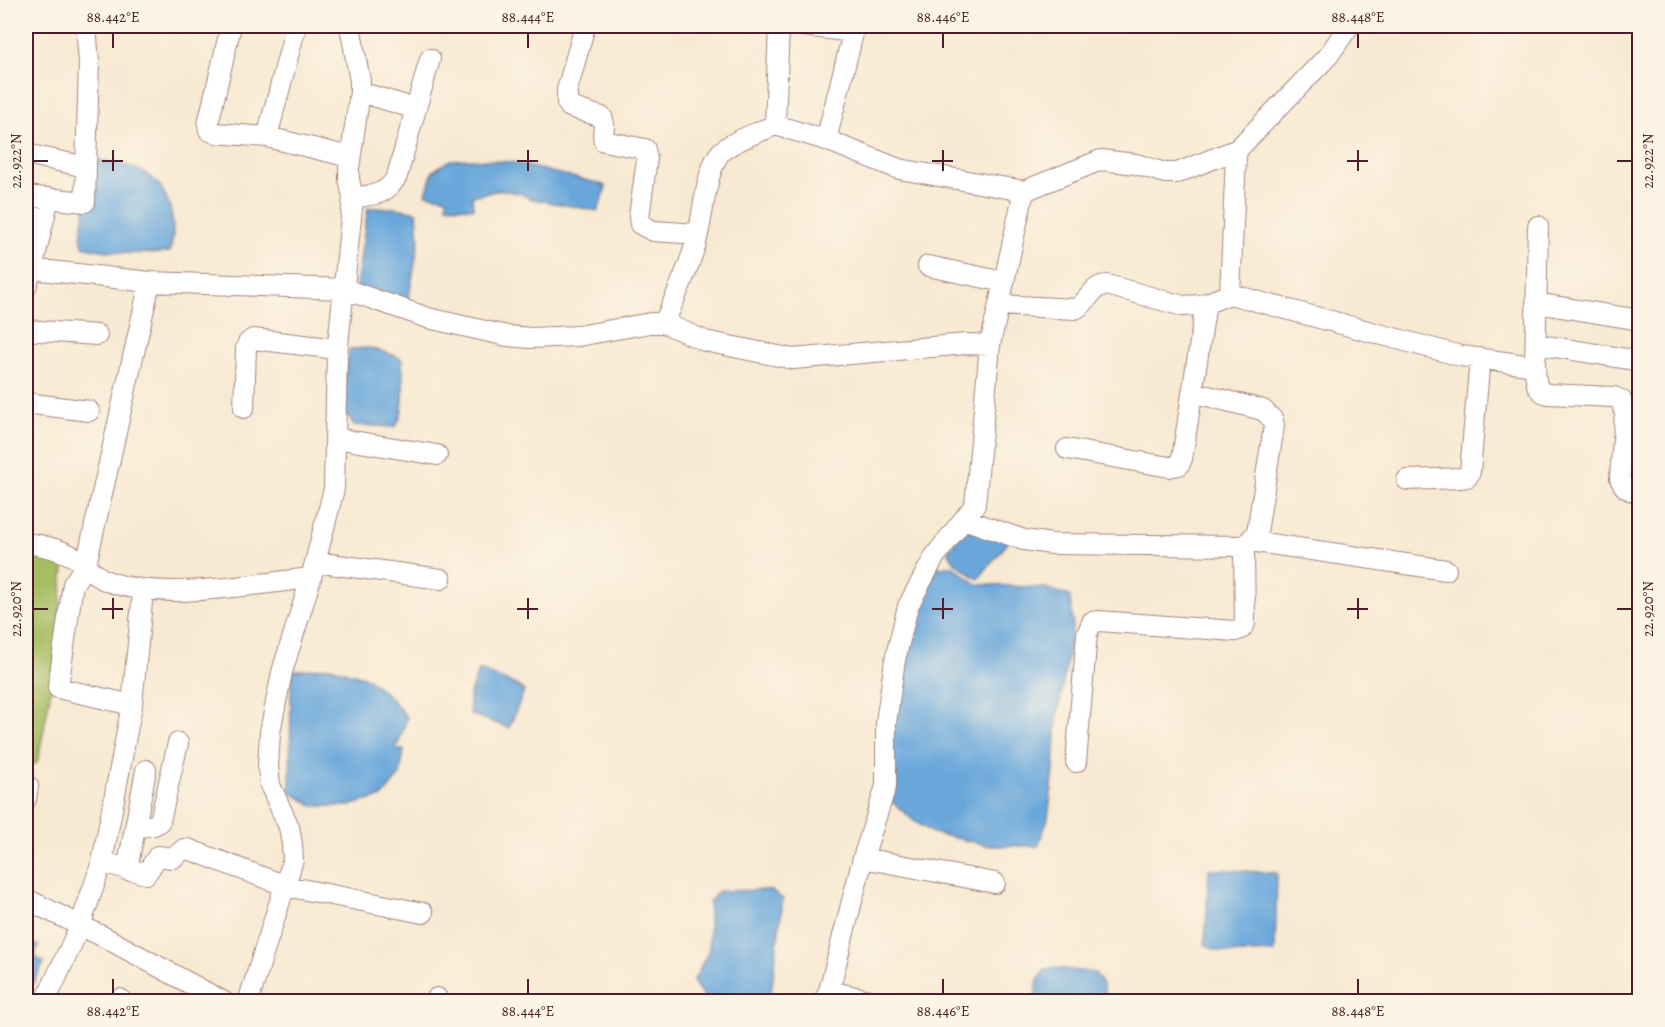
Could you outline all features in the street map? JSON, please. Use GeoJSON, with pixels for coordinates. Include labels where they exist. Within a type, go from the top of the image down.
{"type":"FeatureCollection","features":[{"type":"Feature","properties":{"kind":"street"},"geometry":{"type":"LineString","coordinates":[[26,196],[85,202],[89,63],[86,26]]}},
{"type":"Feature","properties":{"kind":"street"},"geometry":{"type":"LineString","coordinates":[[231,26],[208,124],[209,130],[215,133],[267,137],[350,157]]}},
{"type":"Feature","properties":{"kind":"street"},"geometry":{"type":"LineString","coordinates":[[267,137],[296,26]]}},
{"type":"Feature","properties":{"kind":"street"},"geometry":{"type":"LineString","coordinates":[[248,1002],[293,860],[289,827],[270,785],[268,756],[270,732],[282,672],[313,570],[334,489],[338,349],[353,198],[349,179],[350,157],[360,92],[350,26]]}},
{"type":"Feature","properties":{"kind":"street"},"geometry":{"type":"LineString","coordinates":[[585,26],[567,90],[567,103],[570,107],[602,117],[604,141],[645,149],[647,159],[640,224],[653,231],[698,234]]}},
{"type":"Feature","properties":{"kind":"street"},"geometry":{"type":"LineString","coordinates":[[775,125],[779,26]]}},
{"type":"Feature","properties":{"kind":"street"},"geometry":{"type":"LineString","coordinates":[[804,26],[854,29],[826,140]]}},
{"type":"Feature","properties":{"kind":"street"},"geometry":{"type":"LineString","coordinates":[[664,324],[693,252],[711,173],[716,161],[722,152],[775,125],[826,140],[899,169],[1024,191],[1101,160],[1136,164],[1165,173],[1177,173],[1238,149],[1328,56],[1349,26]]}},
{"type":"Feature","properties":{"kind":"street"},"geometry":{"type":"LineString","coordinates":[[353,198],[389,189],[397,176],[430,59]]}},
{"type":"Feature","properties":{"kind":"street"},"geometry":{"type":"LineString","coordinates":[[360,92],[416,109]]}},
{"type":"Feature","properties":{"kind":"street"},"geometry":{"type":"LineString","coordinates":[[1230,294],[1238,149]]}},
{"type":"Feature","properties":{"kind":"street"},"geometry":{"type":"LineString","coordinates":[[26,154],[86,167]]}},
{"type":"Feature","properties":{"kind":"street"},"geometry":{"type":"LineString","coordinates":[[878,1002],[826,996],[863,858],[886,786],[886,723],[895,660],[908,606],[935,556],[975,505],[990,345],[1024,191]]}},
{"type":"Feature","properties":{"kind":"street"},"geometry":{"type":"LineString","coordinates":[[26,288],[49,198]]}},
{"type":"Feature","properties":{"kind":"street"},"geometry":{"type":"LineString","coordinates":[[1538,226],[1535,366],[1538,387],[1541,392],[1614,397],[1621,400],[1625,414],[1620,478],[1627,489],[1640,493]]}},
{"type":"Feature","properties":{"kind":"street"},"geometry":{"type":"LineString","coordinates":[[928,266],[1004,282]]}},
{"type":"Feature","properties":{"kind":"street"},"geometry":{"type":"LineString","coordinates":[[32,269],[150,282],[344,289],[428,318],[507,336],[531,338],[578,336],[650,323],[664,324],[705,341],[792,359],[966,344],[990,345]]}},
{"type":"Feature","properties":{"kind":"street"},"geometry":{"type":"LineString","coordinates":[[132,705],[58,688],[73,584],[86,565],[150,282]]}},
{"type":"Feature","properties":{"kind":"street"},"geometry":{"type":"LineString","coordinates":[[999,305],[1075,309],[1080,307],[1101,285],[1183,306],[1206,303],[1230,294],[1451,354],[1535,366]]}},
{"type":"Feature","properties":{"kind":"street"},"geometry":{"type":"LineString","coordinates":[[1067,449],[1174,467],[1182,459],[1206,303]]}},
{"type":"Feature","properties":{"kind":"street"},"geometry":{"type":"LineString","coordinates":[[1536,303],[1640,320]]}},
{"type":"Feature","properties":{"kind":"street"},"geometry":{"type":"LineString","coordinates":[[26,330],[97,335]]}},
{"type":"Feature","properties":{"kind":"street"},"geometry":{"type":"LineString","coordinates":[[244,408],[246,348],[253,339],[338,349]]}},
{"type":"Feature","properties":{"kind":"street"},"geometry":{"type":"LineString","coordinates":[[1536,344],[1640,361]]}},
{"type":"Feature","properties":{"kind":"street"},"geometry":{"type":"LineString","coordinates":[[1407,480],[1461,478],[1467,477],[1470,472],[1480,358]]}},
{"type":"Feature","properties":{"kind":"street"},"geometry":{"type":"LineString","coordinates":[[1076,762],[1087,634],[1092,622],[1235,631],[1241,629],[1245,624],[1248,544],[1257,532],[1274,426],[1273,420],[1263,410],[1192,392]]}},
{"type":"Feature","properties":{"kind":"street"},"geometry":{"type":"LineString","coordinates":[[26,403],[89,411]]}},
{"type":"Feature","properties":{"kind":"street"},"geometry":{"type":"LineString","coordinates":[[335,438],[437,455]]}},
{"type":"Feature","properties":{"kind":"street"},"geometry":{"type":"LineString","coordinates":[[964,519],[1024,540],[1052,544],[1248,544],[1446,570]]}},
{"type":"Feature","properties":{"kind":"street"},"geometry":{"type":"LineString","coordinates":[[26,543],[73,556],[104,580],[143,591],[191,590],[313,570],[441,579]]}},
{"type":"Feature","properties":{"kind":"street"},"geometry":{"type":"LineString","coordinates":[[45,1002],[80,926],[102,862],[132,705],[143,591]]}},
{"type":"Feature","properties":{"kind":"street"},"geometry":{"type":"LineString","coordinates":[[136,826],[150,827],[160,821],[178,743]]}},
{"type":"Feature","properties":{"kind":"street"},"geometry":{"type":"LineString","coordinates":[[127,870],[146,770]]}},
{"type":"Feature","properties":{"kind":"street"},"geometry":{"type":"LineString","coordinates":[[102,862],[146,874],[158,856],[173,858],[184,849],[188,849],[286,886],[423,913]]}},
{"type":"Feature","properties":{"kind":"street"},"geometry":{"type":"LineString","coordinates":[[863,858],[995,883]]}},
{"type":"Feature","properties":{"kind":"street"},"geometry":{"type":"LineString","coordinates":[[26,899],[224,1002]]}},
{"type":"Feature","properties":{"kind":"green space"},"geometry":{"type":"Polygon","coordinates":[[[26,554],[65,562],[54,664],[45,721],[37,763],[26,767],[26,554]]]}},
{"type":"Feature","properties":{"kind":"water"},"geometry":{"type":"Polygon","coordinates":[[[92,159],[140,170],[159,185],[168,203],[173,224],[172,244],[169,252],[126,253],[83,246],[81,237],[92,159]]]}},
{"type":"Feature","properties":{"kind":"water"},"geometry":{"type":"Polygon","coordinates":[[[450,160],[510,162],[606,187],[598,211],[532,199],[519,193],[501,190],[472,196],[473,208],[447,206],[447,198],[426,194],[433,171],[450,160]]]}},
{"type":"Feature","properties":{"kind":"water"},"geometry":{"type":"Polygon","coordinates":[[[368,208],[396,208],[417,212],[419,240],[409,296],[399,308],[356,286],[368,208]]]}},
{"type":"Feature","properties":{"kind":"water"},"geometry":{"type":"Polygon","coordinates":[[[369,348],[394,355],[402,360],[403,405],[395,427],[353,425],[350,417],[343,417],[345,372],[350,349],[369,348]]]}},
{"type":"Feature","properties":{"kind":"water"},"geometry":{"type":"Polygon","coordinates":[[[977,513],[1011,539],[978,579],[955,563],[948,551],[977,513]]]}},
{"type":"Feature","properties":{"kind":"water"},"geometry":{"type":"Polygon","coordinates":[[[938,566],[941,568],[952,566],[977,584],[1045,588],[1070,596],[1073,624],[1057,719],[1048,818],[1038,846],[991,846],[933,833],[914,821],[891,801],[886,747],[908,606],[938,566]]]}},
{"type":"Feature","properties":{"kind":"water"},"geometry":{"type":"Polygon","coordinates":[[[330,667],[367,678],[392,699],[407,718],[396,750],[404,750],[400,775],[382,797],[348,806],[314,806],[290,792],[291,671],[330,667]]]}},
{"type":"Feature","properties":{"kind":"water"},"geometry":{"type":"Polygon","coordinates":[[[479,670],[516,685],[524,691],[509,728],[470,714],[470,693],[479,670]]]}},
{"type":"Feature","properties":{"kind":"water"},"geometry":{"type":"Polygon","coordinates":[[[1209,869],[1277,873],[1275,952],[1229,953],[1205,944],[1209,869]]]}},
{"type":"Feature","properties":{"kind":"water"},"geometry":{"type":"Polygon","coordinates":[[[770,890],[783,899],[770,1001],[707,1001],[693,982],[709,950],[709,902],[719,891],[770,890]]]}},
{"type":"Feature","properties":{"kind":"water"},"geometry":{"type":"Polygon","coordinates":[[[26,941],[39,946],[36,958],[44,963],[26,996],[26,941]]]}},
{"type":"Feature","properties":{"kind":"water"},"geometry":{"type":"Polygon","coordinates":[[[1055,968],[1095,973],[1103,985],[1107,1001],[1034,1001],[1038,980],[1045,970],[1055,968]]]}}]}
